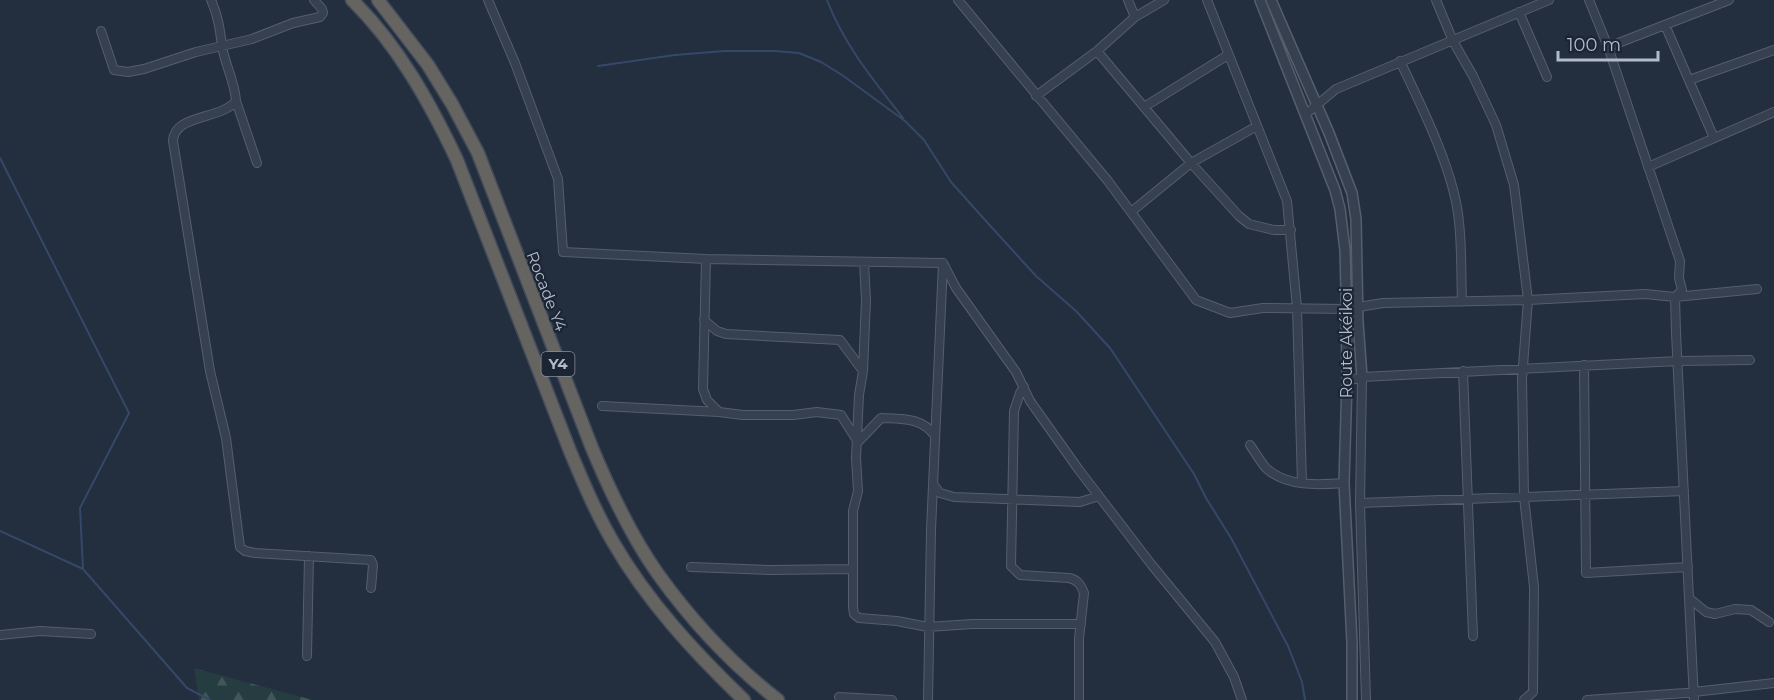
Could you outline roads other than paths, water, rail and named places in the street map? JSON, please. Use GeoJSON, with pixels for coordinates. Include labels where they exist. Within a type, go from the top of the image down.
{"type":"FeatureCollection","features":[{"type":"Feature","properties":{"kind":"highway","name":"Y4"},"geometry":{"type":"LineString","coordinates":[[352,0],[363,10],[413,76],[448,141],[570,451],[613,542],[644,590],[685,639],[744,700]]}},
{"type":"Feature","properties":{"kind":"highway","name":"Rocade Y4"},"geometry":{"type":"LineString","coordinates":[[378,0],[428,65],[452,104],[477,153],[592,448],[629,527],[658,574],[702,628],[759,685],[778,700]]}},
{"type":"Feature","properties":{"kind":"street"},"geometry":{"type":"LineString","coordinates":[[211,0],[219,22],[222,46],[235,89],[236,101],[257,162]]}},
{"type":"Feature","properties":{"kind":"street"},"geometry":{"type":"LineString","coordinates":[[100,31],[114,70],[120,72],[144,69],[196,52],[252,39],[292,23],[320,17],[323,13],[322,9],[314,0]]}},
{"type":"Feature","properties":{"kind":"street"},"geometry":{"type":"LineString","coordinates":[[488,0],[515,63],[558,179],[562,252],[706,259],[943,263]]}},
{"type":"Feature","properties":{"kind":"street"},"geometry":{"type":"LineString","coordinates":[[958,0],[1108,181],[1198,302],[1230,313],[1263,308],[1346,309],[1383,303],[1528,300],[1645,294],[1676,297],[1757,289]]}},
{"type":"Feature","properties":{"kind":"street"},"geometry":{"type":"LineString","coordinates":[[1128,0],[1136,17]]}},
{"type":"Feature","properties":{"kind":"street"},"geometry":{"type":"LineString","coordinates":[[1036,96],[1097,51],[1136,17],[1164,0]]}},
{"type":"Feature","properties":{"kind":"street"},"geometry":{"type":"LineString","coordinates":[[1207,0],[1287,201],[1297,308],[1302,483]]}},
{"type":"Feature","properties":{"kind":"street","name":"Route Akéikoi"},"geometry":{"type":"LineString","coordinates":[[1260,0],[1306,114],[1340,209],[1345,250],[1347,381],[1344,483],[1353,642],[1352,700]]}},
{"type":"Feature","properties":{"kind":"street","name":"Route Akéikoi"},"geometry":{"type":"LineString","coordinates":[[1271,0],[1352,193],[1356,219],[1362,377]]}},
{"type":"Feature","properties":{"kind":"street"},"geometry":{"type":"LineString","coordinates":[[1436,0],[1453,41],[1473,76],[1496,125],[1514,185],[1528,300],[1522,368],[1524,497],[1534,587],[1533,692],[1524,700]]}},
{"type":"Feature","properties":{"kind":"street"},"geometry":{"type":"LineString","coordinates":[[1306,114],[1336,88],[1549,0]]}},
{"type":"Feature","properties":{"kind":"street"},"geometry":{"type":"LineString","coordinates":[[1589,0],[1608,47],[1680,261],[1679,278],[1682,290],[1676,297],[1678,361],[1694,696]]}},
{"type":"Feature","properties":{"kind":"street"},"geometry":{"type":"LineString","coordinates":[[1608,47],[1729,0]]}},
{"type":"Feature","properties":{"kind":"street"},"geometry":{"type":"LineString","coordinates":[[1519,12],[1547,77]]}},
{"type":"Feature","properties":{"kind":"street"},"geometry":{"type":"LineString","coordinates":[[1665,25],[1714,138]]}},
{"type":"Feature","properties":{"kind":"street"},"geometry":{"type":"LineString","coordinates":[[1689,80],[1774,50]]}},
{"type":"Feature","properties":{"kind":"street"},"geometry":{"type":"LineString","coordinates":[[1097,51],[1191,163],[1249,224],[1274,230],[1291,230]]}},
{"type":"Feature","properties":{"kind":"street"},"geometry":{"type":"LineString","coordinates":[[1144,107],[1228,55]]}},
{"type":"Feature","properties":{"kind":"street"},"geometry":{"type":"LineString","coordinates":[[1400,61],[1424,110],[1452,185],[1459,221],[1462,302]]}},
{"type":"Feature","properties":{"kind":"street"},"geometry":{"type":"LineString","coordinates":[[236,101],[225,110],[185,123],[174,134],[210,371],[226,438],[240,547],[245,551],[255,553],[371,560],[373,565],[371,588]]}},
{"type":"Feature","properties":{"kind":"street"},"geometry":{"type":"LineString","coordinates":[[1648,167],[1774,112]]}},
{"type":"Feature","properties":{"kind":"street"},"geometry":{"type":"LineString","coordinates":[[1131,212],[1191,163],[1257,126]]}},
{"type":"Feature","properties":{"kind":"street"},"geometry":{"type":"LineString","coordinates":[[706,259],[703,389],[707,400],[719,411]]}},
{"type":"Feature","properties":{"kind":"street"},"geometry":{"type":"LineString","coordinates":[[864,262],[866,300],[863,371],[859,395],[858,491],[854,511],[854,615],[860,618],[897,621],[928,627],[972,624],[1081,624]]}},
{"type":"Feature","properties":{"kind":"street"},"geometry":{"type":"LineString","coordinates":[[943,263],[956,288],[1010,363],[1030,400],[1099,496],[1215,642],[1234,676],[1242,700]]}},
{"type":"Feature","properties":{"kind":"street"},"geometry":{"type":"LineString","coordinates":[[928,700],[934,436],[943,263]]}},
{"type":"Feature","properties":{"kind":"street"},"geometry":{"type":"LineString","coordinates":[[704,320],[717,331],[726,334],[840,340],[863,371]]}},
{"type":"Feature","properties":{"kind":"street"},"geometry":{"type":"LineString","coordinates":[[1347,381],[1362,377],[1463,371],[1750,360]]}},
{"type":"Feature","properties":{"kind":"street"},"geometry":{"type":"LineString","coordinates":[[1584,365],[1586,573],[1688,567]]}},
{"type":"Feature","properties":{"kind":"street"},"geometry":{"type":"LineString","coordinates":[[1463,371],[1473,636]]}},
{"type":"Feature","properties":{"kind":"street"},"geometry":{"type":"LineString","coordinates":[[1362,377],[1360,503],[1366,700]]}},
{"type":"Feature","properties":{"kind":"street"},"geometry":{"type":"LineString","coordinates":[[1024,387],[1014,411],[1011,566],[1020,575],[1077,580],[1084,593],[1078,700]]}},
{"type":"Feature","properties":{"kind":"street"},"geometry":{"type":"LineString","coordinates":[[602,406],[719,411],[743,415],[793,415],[817,411],[841,415],[858,442]]}},
{"type":"Feature","properties":{"kind":"street"},"geometry":{"type":"LineString","coordinates":[[858,442],[881,418],[917,421],[929,427],[934,436]]}},
{"type":"Feature","properties":{"kind":"street"},"geometry":{"type":"LineString","coordinates":[[1250,445],[1264,466],[1273,473],[1315,485],[1344,483]]}},
{"type":"Feature","properties":{"kind":"street"},"geometry":{"type":"LineString","coordinates":[[933,484],[940,493],[947,496],[1080,502],[1099,496]]}},
{"type":"Feature","properties":{"kind":"street"},"geometry":{"type":"LineString","coordinates":[[1360,503],[1684,491]]}},
{"type":"Feature","properties":{"kind":"street"},"geometry":{"type":"LineString","coordinates":[[307,656],[309,556]]}},
{"type":"Feature","properties":{"kind":"street"},"geometry":{"type":"LineString","coordinates":[[691,567],[769,570],[853,569]]}},
{"type":"Feature","properties":{"kind":"street"},"geometry":{"type":"LineString","coordinates":[[1689,598],[1706,612],[1715,614],[1751,610],[1769,622]]}},
{"type":"Feature","properties":{"kind":"street"},"geometry":{"type":"LineString","coordinates":[[0,635],[40,631],[91,634]]}},
{"type":"Feature","properties":{"kind":"street"},"geometry":{"type":"LineString","coordinates":[[1587,700],[1694,696],[1774,683]]}},
{"type":"Feature","properties":{"kind":"street"},"geometry":{"type":"LineString","coordinates":[[839,697],[892,700]]}},
{"type":"Feature","properties":{"kind":"waterway"},"geometry":{"type":"LineString","coordinates":[[827,0],[851,47],[903,118]]}},
{"type":"Feature","properties":{"kind":"waterway"},"geometry":{"type":"LineString","coordinates":[[598,66],[675,55],[724,51],[799,53],[821,62],[842,75],[905,121],[924,140],[951,182],[985,220],[1036,276],[1076,311],[1110,348],[1194,474],[1231,538],[1288,646],[1302,682],[1305,700]]}},
{"type":"Feature","properties":{"kind":"waterway"},"geometry":{"type":"LineString","coordinates":[[0,158],[129,413],[80,508],[83,569]]}},
{"type":"Feature","properties":{"kind":"waterway"},"geometry":{"type":"LineString","coordinates":[[0,531],[83,569],[187,688],[210,700]]}}]}
